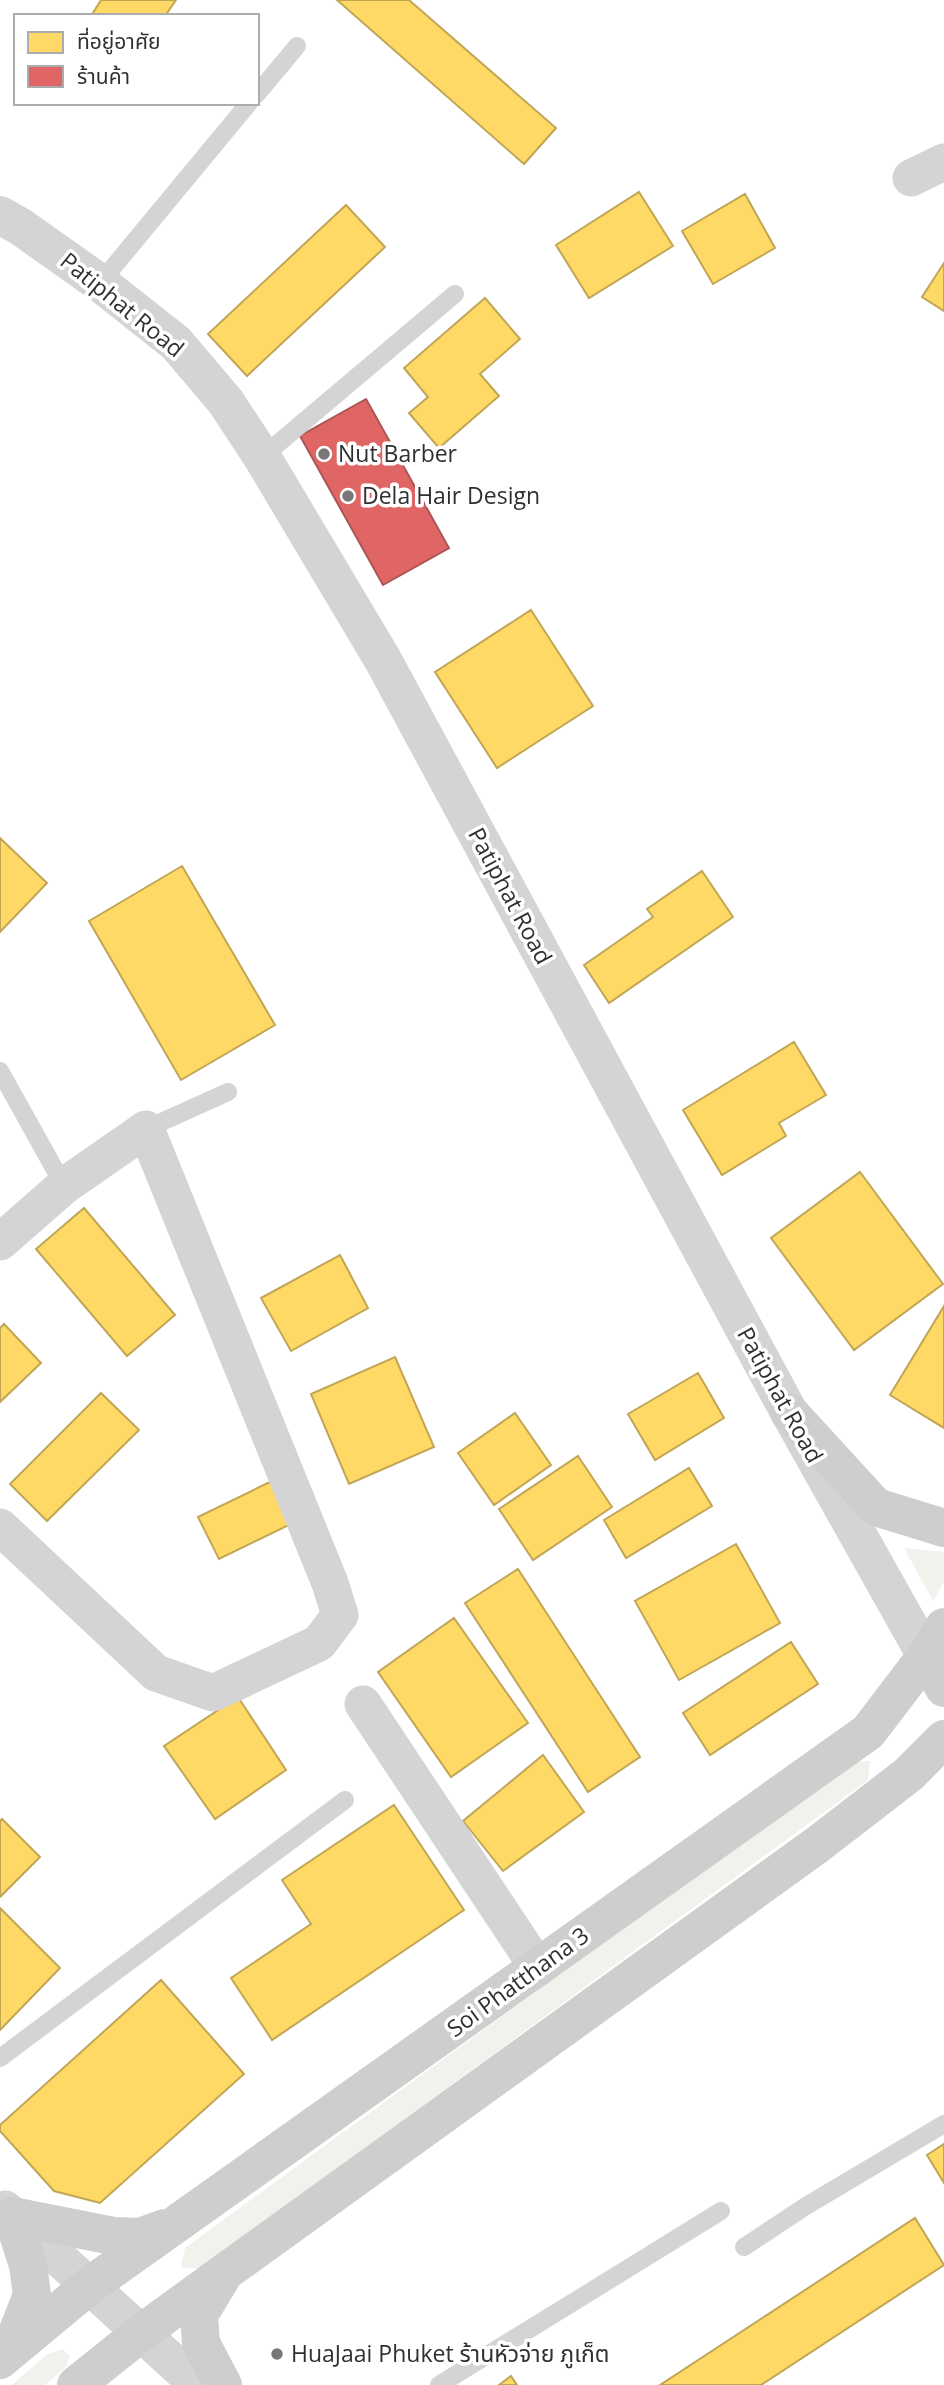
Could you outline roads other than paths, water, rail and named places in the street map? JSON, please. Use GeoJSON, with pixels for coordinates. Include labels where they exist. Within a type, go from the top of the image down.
{"type":"FeatureCollection","features":[{"type":"Feature","properties":{"kind":"main road"},"geometry":{"type":"LineString","coordinates":[[789,1412],[876,1507],[944,1528]]}},
{"type":"Feature","properties":{"kind":"main road","name":"Soi Phatthana 3"},"geometry":{"type":"LineString","coordinates":[[5,2356],[89,2286],[868,1732],[938,1657]]}},
{"type":"Feature","properties":{"kind":"main road"},"geometry":{"type":"LineString","coordinates":[[76,2385],[141,2333],[817,1845],[909,1774],[944,1739]]}},
{"type":"Feature","properties":{"kind":"main road"},"geometry":{"type":"LineString","coordinates":[[6,2210],[74,2229],[126,2236],[140,2236],[181,2222]]}},
{"type":"Feature","properties":{"kind":"main road"},"geometry":{"type":"LineString","coordinates":[[5,2356],[32,2295],[28,2265],[6,2210]]}},
{"type":"Feature","properties":{"kind":"main road"},"geometry":{"type":"LineString","coordinates":[[223,2385],[201,2343],[199,2315],[225,2273]]}},
{"type":"Feature","properties":{"kind":"street"},"geometry":{"type":"LineString","coordinates":[[911,178],[944,162]]}},
{"type":"Feature","properties":{"kind":"street","name":"Patiphat Road"},"geometry":{"type":"LineString","coordinates":[[0,215],[100,283],[176,343],[226,402],[262,457],[383,660],[789,1412],[938,1657]]}},
{"type":"Feature","properties":{"kind":"street"},"geometry":{"type":"LineString","coordinates":[[0,1242],[64,1186],[146,1129],[330,1583],[340,1615],[319,1643],[213,1693],[156,1673],[0,1527]]}},
{"type":"Feature","properties":{"kind":"street"},"geometry":{"type":"LineString","coordinates":[[363,1704],[538,1968]]}},
{"type":"Feature","properties":{"kind":"street"},"geometry":{"type":"LineString","coordinates":[[6,2210],[198,2385]]}},
{"type":"Feature","properties":{"kind":"lane"},"geometry":{"type":"LineString","coordinates":[[259,92],[297,46]]}},
{"type":"Feature","properties":{"kind":"lane"},"geometry":{"type":"LineString","coordinates":[[100,283],[247,105]]}},
{"type":"Feature","properties":{"kind":"lane"},"geometry":{"type":"LineString","coordinates":[[262,457],[455,294]]}},
{"type":"Feature","properties":{"kind":"lane"},"geometry":{"type":"LineString","coordinates":[[0,1071],[64,1186]]}},
{"type":"Feature","properties":{"kind":"lane"},"geometry":{"type":"LineString","coordinates":[[146,1129],[228,1092]]}},
{"type":"Feature","properties":{"kind":"lane"},"geometry":{"type":"LineString","coordinates":[[0,2058],[345,1800]]}},
{"type":"Feature","properties":{"kind":"lane"},"geometry":{"type":"LineString","coordinates":[[744,2247],[806,2206],[944,2124]]}},
{"type":"Feature","properties":{"kind":"lane"},"geometry":{"type":"LineString","coordinates":[[439,2385],[721,2211]]}},
{"type":"Feature","properties":{"kind":"place","name":"Nut Barber"},"geometry":{"type":"Point","coordinates":[324,454]}},
{"type":"Feature","properties":{"kind":"place","name":"Dela Hair Design"},"geometry":{"type":"Point","coordinates":[348,496]}},
{"type":"Feature","properties":{"kind":"place","name":"HuaJaai Phuket ร้านหัวจ่าย ภูเก็ต"},"geometry":{"type":"Point","coordinates":[277,2354]}}]}
